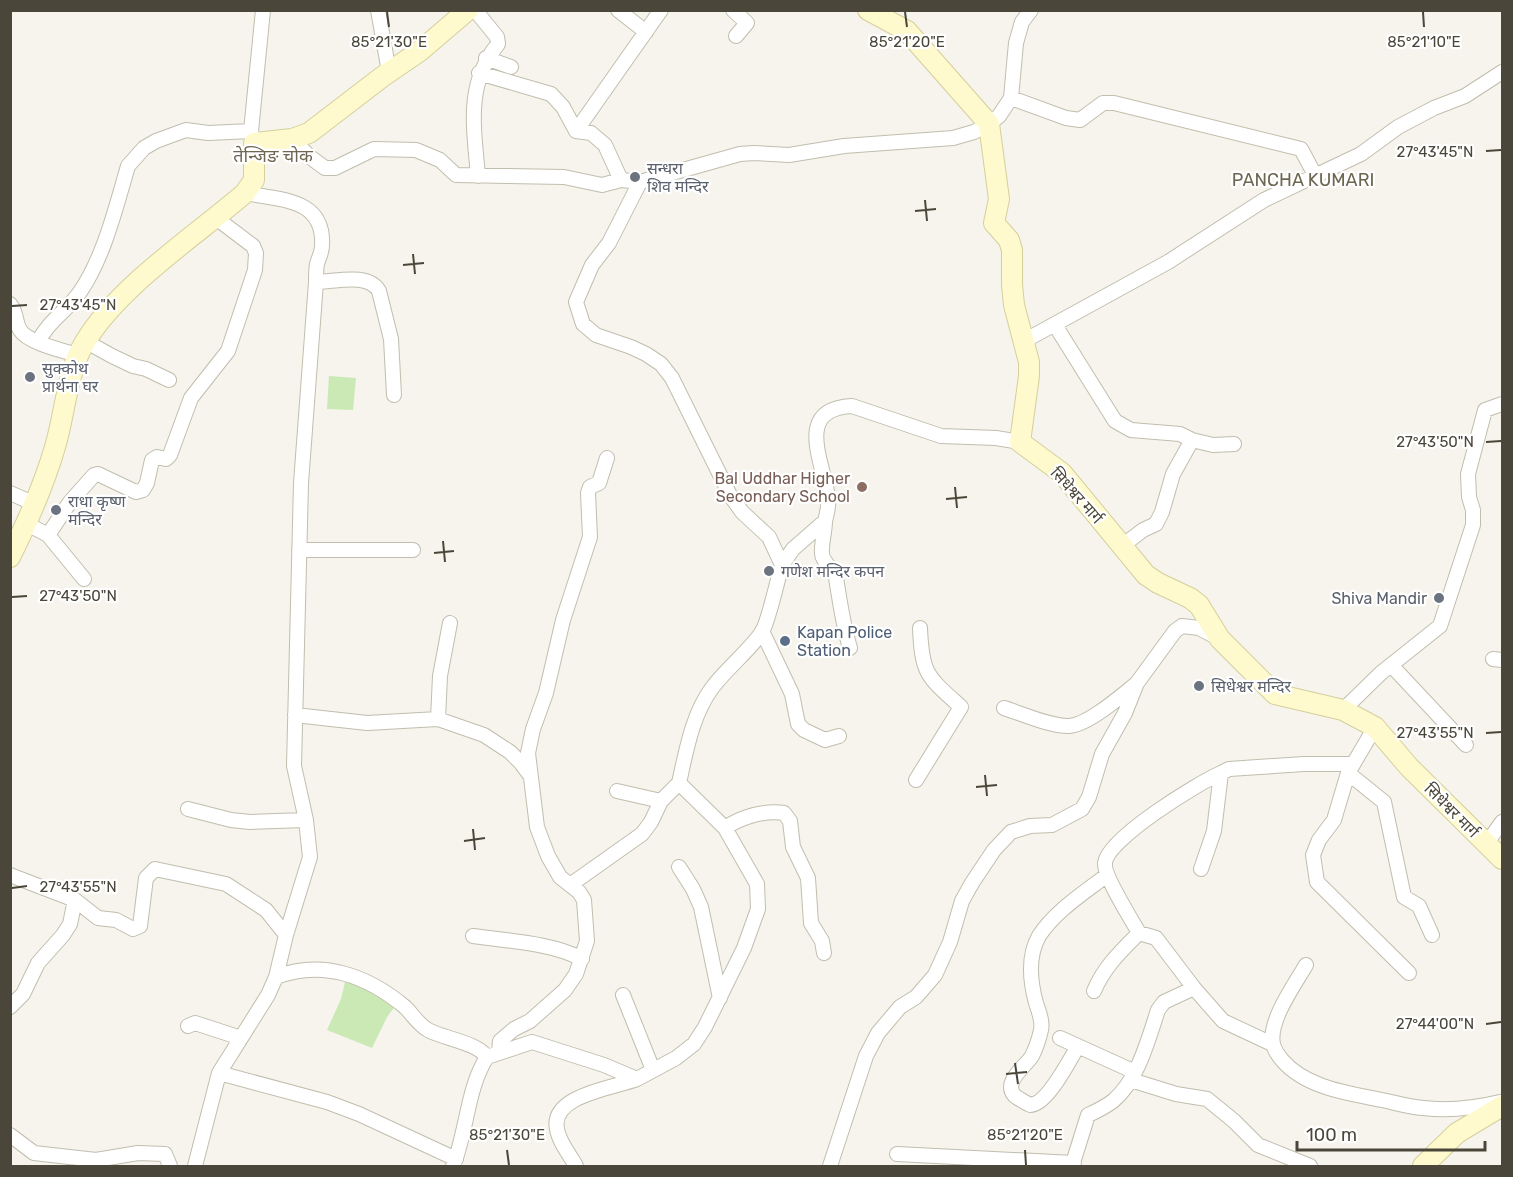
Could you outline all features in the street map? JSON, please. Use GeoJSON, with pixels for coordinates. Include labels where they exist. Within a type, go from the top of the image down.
{"type":"FeatureCollection","features":[{"type":"Feature","properties":{"kind":"street"},"geometry":{"type":"LineString","coordinates":[[10,557],[27,524],[56,446],[82,348],[117,302],[161,262],[245,193],[254,180],[252,137],[263,10]]}},
{"type":"Feature","properties":{"kind":"street"},"geometry":{"type":"LineString","coordinates":[[378,10],[389,72]]}},
{"type":"Feature","properties":{"kind":"street"},"geometry":{"type":"LineString","coordinates":[[38,342],[55,318],[70,305],[93,271],[128,166],[136,156],[156,141],[186,130],[289,140],[309,133],[420,51],[468,10]]}},
{"type":"Feature","properties":{"kind":"street"},"geometry":{"type":"LineString","coordinates":[[475,10],[497,37],[498,44],[486,58],[479,74],[473,103],[478,176]]}},
{"type":"Feature","properties":{"kind":"street"},"geometry":{"type":"LineString","coordinates":[[618,10],[646,32]]}},
{"type":"Feature","properties":{"kind":"street"},"geometry":{"type":"LineString","coordinates":[[576,131],[660,10]]}},
{"type":"Feature","properties":{"kind":"street"},"geometry":{"type":"LineString","coordinates":[[733,10],[747,22],[736,36]]}},
{"type":"Feature","properties":{"kind":"street"},"geometry":{"type":"LineString","coordinates":[[850,648],[836,577],[823,558],[822,552],[828,499],[815,431],[822,418],[837,406],[852,406],[941,436],[996,438],[1020,442],[1029,376],[1029,362],[1014,305],[1012,250],[1009,240],[994,223],[999,199],[989,124],[907,31],[899,18],[868,10]]}},
{"type":"Feature","properties":{"kind":"street"},"geometry":{"type":"LineString","coordinates":[[289,140],[325,168],[335,168],[374,150],[416,150],[440,160],[456,175],[564,177],[602,185],[621,180],[640,182],[740,154],[789,155],[844,146],[953,138],[974,132],[989,124],[999,116],[1011,98],[1016,43],[1022,22],[1031,10]]}},
{"type":"Feature","properties":{"kind":"street"},"geometry":{"type":"LineString","coordinates":[[486,58],[511,67]]}},
{"type":"Feature","properties":{"kind":"street"},"geometry":{"type":"LineString","coordinates":[[1024,341],[1168,262],[1264,200],[1360,154],[1398,127],[1434,108],[1466,96],[1503,72]]}},
{"type":"Feature","properties":{"kind":"street"},"geometry":{"type":"LineString","coordinates":[[479,74],[551,94],[563,107],[576,131]]}},
{"type":"Feature","properties":{"kind":"street"},"geometry":{"type":"LineString","coordinates":[[1011,98],[1066,118],[1080,120],[1103,103],[1114,103],[1301,149],[1316,177]]}},
{"type":"Feature","properties":{"kind":"street"},"geometry":{"type":"LineString","coordinates":[[576,131],[591,133],[604,145],[621,180]]}},
{"type":"Feature","properties":{"kind":"street"},"geometry":{"type":"LineString","coordinates":[[254,173],[289,140]]}},
{"type":"Feature","properties":{"kind":"street"},"geometry":{"type":"LineString","coordinates":[[640,182],[609,243],[592,265],[576,302],[583,324],[596,335],[631,347],[661,364],[676,386],[736,504],[769,537],[782,565]]}},
{"type":"Feature","properties":{"kind":"street"},"geometry":{"type":"LineString","coordinates":[[195,1167],[219,1073],[268,995],[276,977],[286,935],[310,857],[306,820],[294,766],[302,483],[317,263],[322,248],[322,227],[311,210],[298,204],[245,193]]}},
{"type":"Feature","properties":{"kind":"street"},"geometry":{"type":"LineString","coordinates":[[48,534],[70,502],[94,475],[98,474],[136,492],[143,490],[147,483],[152,460],[157,457],[166,459],[170,455],[191,398],[228,351],[255,270],[256,253],[253,246],[216,218]]}},
{"type":"Feature","properties":{"kind":"street"},"geometry":{"type":"LineString","coordinates":[[316,282],[363,280],[376,284],[391,339],[394,395]]}},
{"type":"Feature","properties":{"kind":"street"},"geometry":{"type":"LineString","coordinates":[[10,304],[16,313],[21,330],[38,342],[82,348],[112,356],[169,381]]}},
{"type":"Feature","properties":{"kind":"street"},"geometry":{"type":"LineString","coordinates":[[1055,325],[1115,421],[1131,430],[1180,434],[1192,440],[1213,445],[1234,444]]}},
{"type":"Feature","properties":{"kind":"street"},"geometry":{"type":"LineString","coordinates":[[1342,710],[1391,665],[1440,626],[1474,521],[1469,497],[1468,474],[1479,431],[1485,410],[1503,404]]}},
{"type":"Feature","properties":{"kind":"street"},"geometry":{"type":"LineString","coordinates":[[1122,546],[1143,530],[1156,524],[1162,512],[1173,474],[1192,440]]}},
{"type":"Feature","properties":{"kind":"street","name":"सिधेश्वर मार्ग"},"geometry":{"type":"LineString","coordinates":[[1020,442],[1062,473],[1146,575],[1199,605],[1220,639],[1275,694],[1342,710],[1376,728],[1409,767],[1503,859]]}},
{"type":"Feature","properties":{"kind":"street"},"geometry":{"type":"LineString","coordinates":[[219,1073],[327,1102],[359,1114],[454,1163],[477,1078],[500,1041],[514,1029],[531,1021],[565,990],[576,974],[587,941],[584,900],[579,892],[560,877],[537,827],[528,753],[533,729],[546,693],[563,620],[590,537],[588,493],[590,487],[599,483],[607,458]]}},
{"type":"Feature","properties":{"kind":"street"},"geometry":{"type":"LineString","coordinates":[[10,493],[35,504]]}},
{"type":"Feature","properties":{"kind":"street"},"geometry":{"type":"LineString","coordinates":[[570,885],[642,834],[651,822],[661,801],[679,783],[689,741],[711,690],[762,631],[782,565],[793,549],[825,521]]}},
{"type":"Feature","properties":{"kind":"street"},"geometry":{"type":"LineString","coordinates":[[27,524],[48,534],[84,579]]}},
{"type":"Feature","properties":{"kind":"street"},"geometry":{"type":"LineString","coordinates":[[299,550],[413,550]]}},
{"type":"Feature","properties":{"kind":"street"},"geometry":{"type":"LineString","coordinates":[[438,718],[440,676],[450,623]]}},
{"type":"Feature","properties":{"kind":"street"},"geometry":{"type":"LineString","coordinates":[[1004,708],[1071,727],[1103,711],[1137,682],[1175,631],[1182,626],[1199,628],[1220,639]]}},
{"type":"Feature","properties":{"kind":"street"},"geometry":{"type":"LineString","coordinates":[[916,780],[961,707],[934,683],[922,662],[920,628]]}},
{"type":"Feature","properties":{"kind":"street"},"geometry":{"type":"LineString","coordinates":[[762,631],[792,694],[798,724],[825,740],[839,736]]}},
{"type":"Feature","properties":{"kind":"street"},"geometry":{"type":"LineString","coordinates":[[1391,665],[1466,745]]}},
{"type":"Feature","properties":{"kind":"street"},"geometry":{"type":"LineString","coordinates":[[830,1167],[866,1056],[878,1033],[900,1007],[916,997],[935,975],[950,942],[962,901],[972,883],[994,850],[1011,832],[1029,826],[1052,825],[1082,809],[1089,797],[1102,754],[1125,713],[1137,682]]}},
{"type":"Feature","properties":{"kind":"street"},"geometry":{"type":"LineString","coordinates":[[295,715],[367,723],[438,718],[484,735],[510,752],[522,763],[530,775]]}},
{"type":"Feature","properties":{"kind":"street"},"geometry":{"type":"LineString","coordinates":[[1376,728],[1350,768],[1334,820],[1319,840],[1313,855],[1317,882],[1409,973]]}},
{"type":"Feature","properties":{"kind":"street"},"geometry":{"type":"LineString","coordinates":[[1272,1044],[1223,1021],[1194,988],[1156,938],[1139,933],[1107,875],[1104,864],[1106,857],[1118,843],[1155,812],[1229,769],[1304,764],[1350,768],[1384,802],[1404,897],[1419,906],[1432,935]]}},
{"type":"Feature","properties":{"kind":"street"},"geometry":{"type":"LineString","coordinates":[[1201,869],[1214,831],[1221,773]]}},
{"type":"Feature","properties":{"kind":"street"},"geometry":{"type":"LineString","coordinates":[[576,1167],[557,1129],[556,1119],[560,1112],[567,1104],[578,1098],[637,1079],[676,1058],[694,1044],[705,1028],[744,948],[758,909],[757,884],[725,828],[679,783]]}},
{"type":"Feature","properties":{"kind":"street"},"geometry":{"type":"LineString","coordinates":[[617,791],[661,801]]}},
{"type":"Feature","properties":{"kind":"street"},"geometry":{"type":"LineString","coordinates":[[188,809],[231,820],[250,822],[306,820]]}},
{"type":"Feature","properties":{"kind":"street"},"geometry":{"type":"LineString","coordinates":[[725,828],[736,820],[772,811],[784,813],[790,821],[793,848],[808,878],[811,923],[822,941],[824,953]]}},
{"type":"Feature","properties":{"kind":"street"},"geometry":{"type":"LineString","coordinates":[[1486,844],[1503,822]]}},
{"type":"Feature","properties":{"kind":"street"},"geometry":{"type":"LineString","coordinates":[[679,867],[701,907],[720,998]]}},
{"type":"Feature","properties":{"kind":"street"},"geometry":{"type":"LineString","coordinates":[[10,875],[75,900],[98,918],[116,920],[133,929],[140,926],[146,878],[155,869],[171,871],[226,884],[266,910],[286,935]]}},
{"type":"Feature","properties":{"kind":"street"},"geometry":{"type":"LineString","coordinates":[[1078,1046],[1057,1082],[1037,1104],[1030,1105],[1015,1096],[1012,1091],[1013,1083],[1018,1071],[1030,1059],[1042,1026],[1030,969],[1031,956],[1039,936],[1071,903],[1107,875]]}},
{"type":"Feature","properties":{"kind":"street"},"geometry":{"type":"LineString","coordinates":[[10,1007],[23,994],[38,963],[70,924],[75,900]]}},
{"type":"Feature","properties":{"kind":"street"},"geometry":{"type":"LineString","coordinates":[[1094,991],[1101,975],[1113,959],[1139,933]]}},
{"type":"Feature","properties":{"kind":"street"},"geometry":{"type":"LineString","coordinates":[[473,936],[555,949],[582,959]]}},
{"type":"Feature","properties":{"kind":"street"},"geometry":{"type":"LineString","coordinates":[[1306,965],[1279,1014],[1274,1027],[1272,1044],[1276,1053],[1295,1073],[1320,1085],[1344,1092],[1422,1108],[1477,1108],[1503,1103]]}},
{"type":"Feature","properties":{"kind":"street"},"geometry":{"type":"LineString","coordinates":[[276,977],[308,969],[344,972],[361,978],[403,1006],[427,1029],[483,1052],[493,1054],[532,1042],[604,1065],[637,1079]]}},
{"type":"Feature","properties":{"kind":"street"},"geometry":{"type":"LineString","coordinates":[[897,1154],[1073,1165],[1088,1115],[1113,1101],[1133,1076],[1158,1010],[1164,1002],[1194,988]]}},
{"type":"Feature","properties":{"kind":"street"},"geometry":{"type":"LineString","coordinates":[[623,995],[653,1070]]}},
{"type":"Feature","properties":{"kind":"street"},"geometry":{"type":"LineString","coordinates":[[188,1026],[195,1023],[241,1038]]}},
{"type":"Feature","properties":{"kind":"street"},"geometry":{"type":"LineString","coordinates":[[1060,1038],[1133,1076],[1176,1094],[1207,1099],[1258,1145],[1310,1167]]}},
{"type":"Feature","properties":{"kind":"street"},"geometry":{"type":"LineString","coordinates":[[1423,1167],[1457,1133],[1503,1103]]}},
{"type":"Feature","properties":{"kind":"street"},"geometry":{"type":"LineString","coordinates":[[10,1135],[34,1153],[96,1160],[138,1153],[165,1154],[170,1167]]}},
{"type":"Feature","properties":{"kind":"green space"},"geometry":{"type":"Polygon","coordinates":[[[329,376],[356,378],[353,410],[327,409],[329,376]]]}},
{"type":"Feature","properties":{"kind":"green space"},"geometry":{"type":"Polygon","coordinates":[[[346,978],[396,1005],[387,1017],[372,1048],[327,1030],[341,999],[346,978]]]}},
{"type":"Feature","properties":{"kind":"place","name":"सन्धरा शिव मन्दिर"},"geometry":{"type":"Point","coordinates":[635,177]}},
{"type":"Feature","properties":{"kind":"place","name":"सुक्कोथ प्रार्थना घर"},"geometry":{"type":"Point","coordinates":[30,377]}},
{"type":"Feature","properties":{"kind":"place","name":"Bal Uddhar Higher Secondary School"},"geometry":{"type":"Point","coordinates":[862,487]}},
{"type":"Feature","properties":{"kind":"place","name":"राधा कृष्ण मन्दिर"},"geometry":{"type":"Point","coordinates":[56,510]}},
{"type":"Feature","properties":{"kind":"place","name":"गणेश मन्दिर कपन"},"geometry":{"type":"Point","coordinates":[769,571]}},
{"type":"Feature","properties":{"kind":"place","name":"Shiva Mandir"},"geometry":{"type":"Point","coordinates":[1439,598]}},
{"type":"Feature","properties":{"kind":"place","name":"Kapan Police Station"},"geometry":{"type":"Point","coordinates":[785,641]}},
{"type":"Feature","properties":{"kind":"place","name":"सिधेश्वर मन्दिर"},"geometry":{"type":"Point","coordinates":[1199,686]}},
{"type":"Feature","properties":{"kind":"district","name":"तेन्जिङ चोक"},"geometry":{"type":"Point","coordinates":[273,156]}},
{"type":"Feature","properties":{"kind":"district","name":"PANCHA KUMARI"},"geometry":{"type":"Point","coordinates":[1303,180]}}]}
